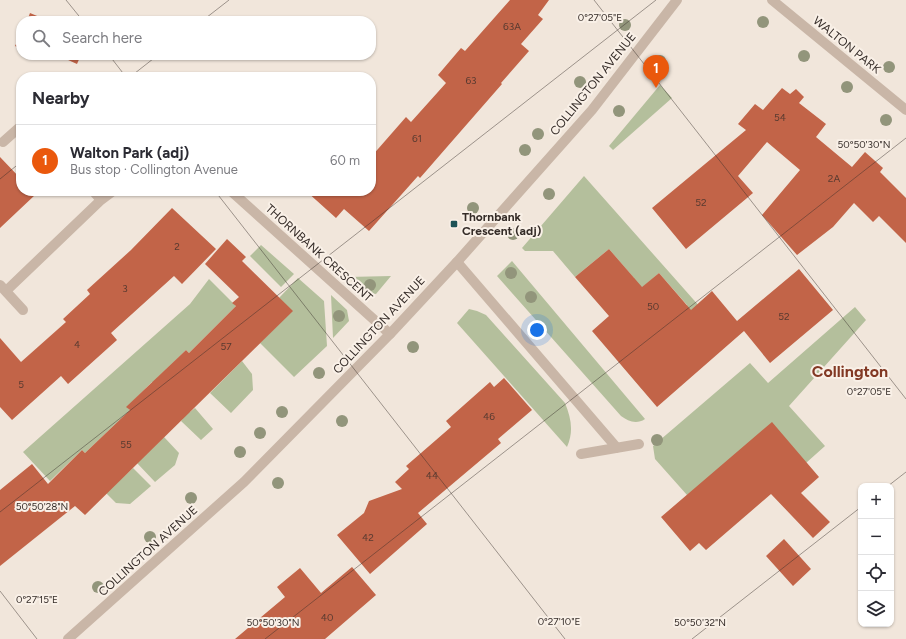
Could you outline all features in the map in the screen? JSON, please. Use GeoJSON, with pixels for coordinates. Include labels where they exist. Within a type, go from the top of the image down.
{"type":"FeatureCollection","features":[{"type":"Feature","properties":{"kind":"street","name":"COLLINGTON AVENUE"},"geometry":{"type":"LineString","coordinates":[[68,639],[244,482],[390,334],[457,262],[592,110],[677,0]]}},
{"type":"Feature","properties":{"kind":"street","name":"WALTON PARK"},"geometry":{"type":"LineString","coordinates":[[772,0],[906,110]]}},
{"type":"Feature","properties":{"kind":"street"},"geometry":{"type":"LineString","coordinates":[[3,142],[16,130]]}},
{"type":"Feature","properties":{"kind":"street"},"geometry":{"type":"LineString","coordinates":[[97,196],[101,200]]}},
{"type":"Feature","properties":{"kind":"street"},"geometry":{"type":"LineString","coordinates":[[23,310],[3,288],[106,196]]}},
{"type":"Feature","properties":{"kind":"street","name":"THORNBANK CRESCENT"},"geometry":{"type":"LineString","coordinates":[[237,196],[390,334]]}},
{"type":"Feature","properties":{"kind":"street"},"geometry":{"type":"LineString","coordinates":[[457,262],[617,448]]}},
{"type":"Feature","properties":{"kind":"street"},"geometry":{"type":"LineString","coordinates":[[581,454],[639,444]]}},
{"type":"Feature","properties":{"kind":"green space"},"geometry":{"type":"Polygon","coordinates":[[[660,85],[672,98],[613,150],[609,146],[660,85]]]}},
{"type":"Feature","properties":{"kind":"green space"},"geometry":{"type":"Polygon","coordinates":[[[584,176],[716,325],[642,389],[620,363],[687,305],[659,273],[631,297],[634,278],[609,249],[575,277],[553,251],[525,251],[522,248],[584,176]]]}},
{"type":"Feature","properties":{"kind":"green space"},"geometry":{"type":"Polygon","coordinates":[[[261,245],[294,274],[281,287],[250,256],[261,245]]]}},
{"type":"Feature","properties":{"kind":"green space"},"geometry":{"type":"Polygon","coordinates":[[[512,261],[645,419],[638,422],[632,422],[621,416],[497,276],[512,261]]]}},
{"type":"Feature","properties":{"kind":"green space"},"geometry":{"type":"Polygon","coordinates":[[[391,276],[376,294],[364,292],[348,277],[391,276]]]}},
{"type":"Feature","properties":{"kind":"green space"},"geometry":{"type":"Polygon","coordinates":[[[298,278],[324,301],[327,346],[294,377],[260,343],[292,311],[279,298],[298,278]]]}},
{"type":"Feature","properties":{"kind":"green space"},"geometry":{"type":"Polygon","coordinates":[[[209,279],[236,306],[189,353],[186,350],[157,378],[190,412],[195,408],[213,429],[201,440],[181,421],[185,416],[152,382],[127,407],[130,410],[85,453],[82,450],[50,481],[23,452],[190,304],[209,279]]]}},
{"type":"Feature","properties":{"kind":"green space"},"geometry":{"type":"Polygon","coordinates":[[[331,295],[347,310],[349,321],[333,338],[331,295]]]}},
{"type":"Feature","properties":{"kind":"green space"},"geometry":{"type":"Polygon","coordinates":[[[855,307],[866,320],[789,406],[825,446],[797,471],[687,495],[655,459],[653,446],[750,363],[768,383],[855,307]]]}},
{"type":"Feature","properties":{"kind":"green space"},"geometry":{"type":"Polygon","coordinates":[[[469,309],[486,315],[565,403],[571,425],[567,447],[457,323],[469,309]]]}},
{"type":"Feature","properties":{"kind":"green space"},"geometry":{"type":"Polygon","coordinates":[[[242,361],[252,374],[253,390],[231,413],[210,393],[242,361]]]}},
{"type":"Feature","properties":{"kind":"green space"},"geometry":{"type":"Polygon","coordinates":[[[164,437],[179,453],[175,465],[155,482],[137,463],[164,437]]]}},
{"type":"Feature","properties":{"kind":"green space"},"geometry":{"type":"Polygon","coordinates":[[[133,468],[151,486],[130,504],[116,503],[106,493],[133,468]]]}},
{"type":"Feature","properties":{"kind":"building"},"geometry":{"type":"Polygon","coordinates":[[[510,0],[549,0],[538,15],[543,19],[521,44],[529,51],[420,178],[418,176],[369,231],[344,209],[336,218],[312,196],[376,196],[376,151],[406,117],[411,122],[446,83],[438,75],[461,48],[465,51],[510,0]]]}},
{"type":"Feature","properties":{"kind":"building"},"geometry":{"type":"Polygon","coordinates":[[[30,13],[37,16],[29,16],[30,13]]]}},
{"type":"Feature","properties":{"kind":"building"},"geometry":{"type":"Polygon","coordinates":[[[68,60],[79,60],[77,64],[68,60]]]}},
{"type":"Feature","properties":{"kind":"building"},"geometry":{"type":"Polygon","coordinates":[[[782,88],[790,94],[796,89],[804,97],[799,103],[826,124],[816,137],[852,167],[865,152],[883,168],[880,172],[906,198],[906,243],[879,216],[873,222],[854,203],[833,227],[797,255],[762,215],[800,170],[767,142],[738,176],[753,193],[686,249],[652,208],[746,130],[738,124],[755,104],[763,110],[782,88]]]}},
{"type":"Feature","properties":{"kind":"building"},"geometry":{"type":"Polygon","coordinates":[[[0,157],[16,174],[16,196],[34,196],[0,228],[0,157]]]}},
{"type":"Feature","properties":{"kind":"building"},"geometry":{"type":"Polygon","coordinates":[[[172,208],[216,249],[182,284],[174,276],[111,333],[117,340],[68,384],[61,376],[12,420],[0,407],[0,338],[21,362],[66,322],[63,319],[90,294],[87,290],[131,250],[172,208]]]}},
{"type":"Feature","properties":{"kind":"building"},"geometry":{"type":"Polygon","coordinates":[[[227,239],[246,257],[242,261],[293,311],[85,515],[75,506],[0,566],[0,490],[32,464],[48,484],[82,450],[85,453],[130,410],[126,407],[186,350],[189,353],[236,306],[232,303],[239,297],[205,264],[227,239]]]}},
{"type":"Feature","properties":{"kind":"building"},"geometry":{"type":"Polygon","coordinates":[[[609,249],[642,287],[659,273],[691,310],[712,291],[737,321],[799,269],[833,310],[770,363],[744,331],[657,407],[592,331],[609,316],[575,277],[609,249]]]}},
{"type":"Feature","properties":{"kind":"building"},"geometry":{"type":"Polygon","coordinates":[[[504,378],[532,410],[498,439],[501,443],[418,513],[427,524],[370,574],[337,535],[364,513],[369,501],[402,489],[395,482],[409,469],[406,466],[451,427],[446,421],[490,382],[494,387],[504,378]]]}},
{"type":"Feature","properties":{"kind":"building"},"geometry":{"type":"Polygon","coordinates":[[[772,422],[819,477],[801,493],[830,522],[813,538],[771,494],[706,550],[699,543],[690,551],[661,517],[772,422]]]}},
{"type":"Feature","properties":{"kind":"building"},"geometry":{"type":"Polygon","coordinates":[[[784,539],[811,569],[793,586],[766,556],[784,539]]]}},
{"type":"Feature","properties":{"kind":"building"},"geometry":{"type":"Polygon","coordinates":[[[352,567],[376,595],[325,639],[235,639],[285,597],[277,587],[300,568],[321,593],[352,567]]]}},
{"type":"Feature","properties":{"kind":"place","name":"Walton Park (adj)"},"geometry":{"type":"Point","coordinates":[656,88]}},
{"type":"Feature","properties":{"kind":"place","name":"Thornbank Crescent (adj)"},"geometry":{"type":"Point","coordinates":[454,224]}},
{"type":"Feature","properties":{"kind":"district","name":"Collington"},"geometry":{"type":"Point","coordinates":[850,371]}}]}
